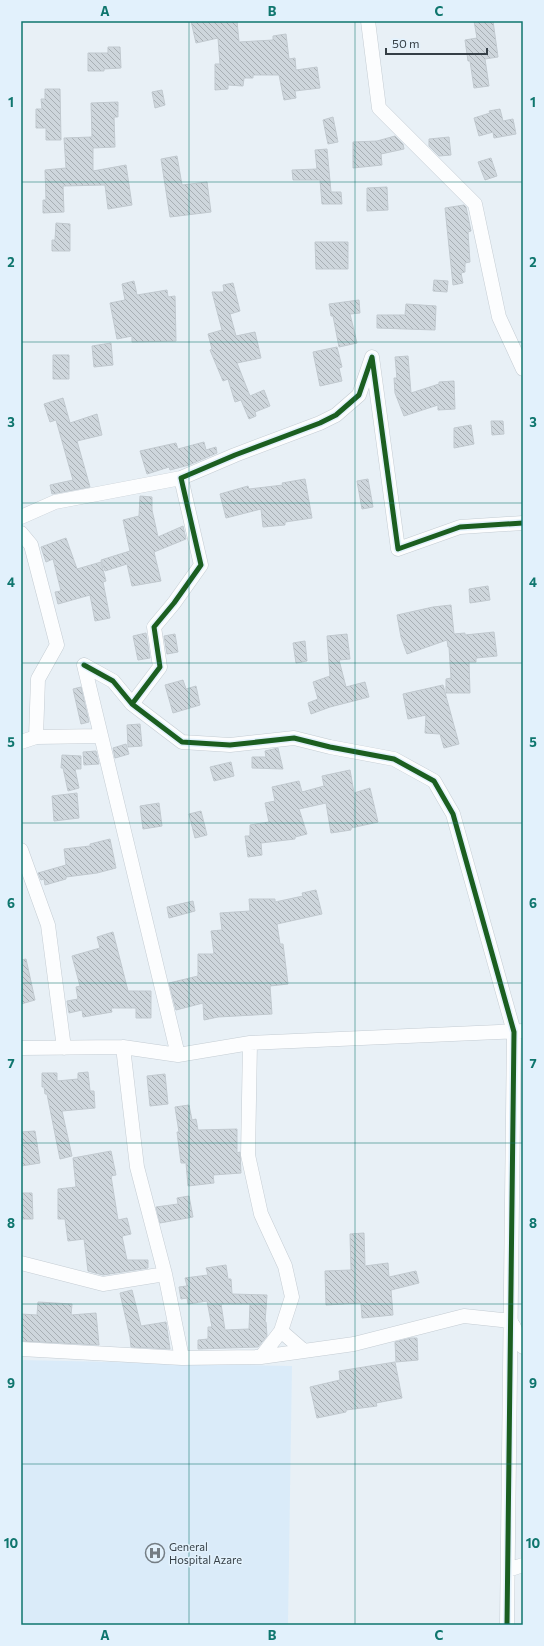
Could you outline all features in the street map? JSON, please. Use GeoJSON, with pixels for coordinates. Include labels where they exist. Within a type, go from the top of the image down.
{"type":"FeatureCollection","features":[{"type":"Feature","properties":{"kind":"street"},"geometry":{"type":"LineString","coordinates":[[368,21],[379,108],[475,204],[499,317],[523,369]]}},
{"type":"Feature","properties":{"kind":"street"},"geometry":{"type":"LineString","coordinates":[[21,517],[55,502],[181,478],[235,455],[320,423],[336,415],[359,395],[372,357],[398,549],[460,527],[523,523]]}},
{"type":"Feature","properties":{"kind":"street"},"geometry":{"type":"LineString","coordinates":[[132,704],[160,667],[154,627],[201,566],[181,478]]}},
{"type":"Feature","properties":{"kind":"street"},"geometry":{"type":"LineString","coordinates":[[21,533],[31,545],[57,646],[38,679],[36,737]]}},
{"type":"Feature","properties":{"kind":"street"},"geometry":{"type":"LineString","coordinates":[[178,1055],[84,665],[113,681],[132,704],[182,742],[230,745],[294,738],[330,747],[394,759],[434,781],[453,814],[519,1031],[511,1321],[507,1625]]}},
{"type":"Feature","properties":{"kind":"street"},"geometry":{"type":"LineString","coordinates":[[21,742],[36,737],[101,736]]}},
{"type":"Feature","properties":{"kind":"street"},"geometry":{"type":"LineString","coordinates":[[21,850],[48,925],[64,1048]]}},
{"type":"Feature","properties":{"kind":"street"},"geometry":{"type":"LineString","coordinates":[[21,1048],[123,1047],[178,1055],[250,1043],[519,1031]]}},
{"type":"Feature","properties":{"kind":"street"},"geometry":{"type":"LineString","coordinates":[[250,1043],[248,1155],[261,1214],[285,1266],[292,1297],[281,1331],[261,1357]]}},
{"type":"Feature","properties":{"kind":"street"},"geometry":{"type":"LineString","coordinates":[[123,1047],[137,1167],[165,1274],[182,1358]]}},
{"type":"Feature","properties":{"kind":"street"},"geometry":{"type":"LineString","coordinates":[[21,1263],[103,1284],[165,1274]]}},
{"type":"Feature","properties":{"kind":"street"},"geometry":{"type":"LineString","coordinates":[[21,1348],[182,1358],[261,1357],[354,1344],[411,1331],[464,1316],[511,1321]]}},
{"type":"Feature","properties":{"kind":"street"},"geometry":{"type":"LineString","coordinates":[[511,1321],[523,1347]]}},
{"type":"Feature","properties":{"kind":"street"},"geometry":{"type":"LineString","coordinates":[[281,1331],[304,1351]]}},
{"type":"Feature","properties":{"kind":"street"},"geometry":{"type":"LineString","coordinates":[[508,1570],[523,1565]]}},
{"type":"Feature","properties":{"kind":"shaded area","name":"General Hospital Azare"},"geometry":{"type":"Polygon","coordinates":[[[21,1360],[292,1366],[288,1625],[21,1625],[21,1360]]]}},
{"type":"Feature","properties":{"kind":"building"},"geometry":{"type":"Polygon","coordinates":[[[191,21],[237,21],[239,42],[273,40],[273,36],[286,34],[289,59],[295,58],[296,70],[317,67],[320,88],[295,91],[296,98],[284,100],[279,75],[253,75],[253,78],[244,78],[243,86],[228,85],[228,89],[215,90],[215,64],[220,64],[218,38],[196,43],[191,21]]]}},
{"type":"Feature","properties":{"kind":"building"},"geometry":{"type":"Polygon","coordinates":[[[474,21],[493,21],[498,57],[485,59],[489,86],[474,88],[465,40],[477,38],[474,21]]]}},
{"type":"Feature","properties":{"kind":"building"},"geometry":{"type":"Polygon","coordinates":[[[108,47],[120,47],[121,68],[104,69],[104,71],[88,71],[88,53],[108,53],[108,47]]]}},
{"type":"Feature","properties":{"kind":"building"},"geometry":{"type":"Polygon","coordinates":[[[45,89],[60,89],[61,140],[46,140],[46,128],[36,128],[36,109],[42,109],[41,99],[45,99],[45,89]]]}},
{"type":"Feature","properties":{"kind":"building"},"geometry":{"type":"Polygon","coordinates":[[[162,90],[165,105],[155,108],[152,92],[162,90]]]}},
{"type":"Feature","properties":{"kind":"building"},"geometry":{"type":"Polygon","coordinates":[[[118,102],[118,117],[114,117],[115,147],[93,148],[93,171],[126,165],[132,205],[108,209],[105,185],[63,186],[64,212],[43,213],[43,200],[46,200],[45,170],[66,168],[64,138],[92,137],[91,103],[118,102]]]}},
{"type":"Feature","properties":{"kind":"building"},"geometry":{"type":"Polygon","coordinates":[[[500,109],[503,121],[513,119],[516,134],[494,138],[493,132],[479,136],[474,118],[490,113],[489,111],[500,109]]]}},
{"type":"Feature","properties":{"kind":"building"},"geometry":{"type":"Polygon","coordinates":[[[333,117],[338,142],[328,144],[323,120],[333,117]]]}},
{"type":"Feature","properties":{"kind":"building"},"geometry":{"type":"Polygon","coordinates":[[[395,136],[403,144],[404,149],[381,154],[382,165],[353,168],[353,142],[377,141],[395,136]]]}},
{"type":"Feature","properties":{"kind":"building"},"geometry":{"type":"Polygon","coordinates":[[[449,137],[451,155],[439,156],[429,146],[429,139],[449,137]]]}},
{"type":"Feature","properties":{"kind":"building"},"geometry":{"type":"Polygon","coordinates":[[[327,149],[331,192],[341,192],[342,204],[322,204],[320,180],[293,180],[292,170],[317,169],[315,150],[327,149]]]}},
{"type":"Feature","properties":{"kind":"building"},"geometry":{"type":"Polygon","coordinates":[[[177,156],[182,185],[207,182],[211,212],[170,217],[161,159],[177,156]]]}},
{"type":"Feature","properties":{"kind":"building"},"geometry":{"type":"Polygon","coordinates":[[[491,158],[497,176],[485,180],[478,162],[491,158]]]}},
{"type":"Feature","properties":{"kind":"building"},"geometry":{"type":"Polygon","coordinates":[[[387,187],[388,210],[367,211],[367,188],[387,187]]]}},
{"type":"Feature","properties":{"kind":"building"},"geometry":{"type":"Polygon","coordinates":[[[464,205],[466,207],[471,231],[468,232],[470,262],[465,263],[465,272],[461,273],[463,283],[453,285],[445,208],[464,205]]]}},
{"type":"Feature","properties":{"kind":"building"},"geometry":{"type":"Polygon","coordinates":[[[56,223],[70,224],[70,251],[52,251],[52,240],[55,240],[56,223]]]}},
{"type":"Feature","properties":{"kind":"building"},"geometry":{"type":"Polygon","coordinates":[[[315,242],[348,242],[348,269],[316,269],[315,242]]]}},
{"type":"Feature","properties":{"kind":"building"},"geometry":{"type":"Polygon","coordinates":[[[434,280],[448,281],[447,292],[433,291],[434,280]]]}},
{"type":"Feature","properties":{"kind":"building"},"geometry":{"type":"Polygon","coordinates":[[[134,281],[137,295],[167,290],[168,297],[175,296],[176,341],[132,342],[132,336],[117,339],[110,303],[125,300],[122,284],[134,281]]]}},
{"type":"Feature","properties":{"kind":"building"},"geometry":{"type":"Polygon","coordinates":[[[233,283],[240,311],[230,314],[236,336],[255,332],[261,358],[237,363],[250,396],[264,390],[270,406],[255,412],[256,416],[249,419],[241,400],[235,402],[228,379],[223,381],[210,350],[212,349],[208,334],[222,330],[212,292],[224,292],[223,285],[233,283]]]}},
{"type":"Feature","properties":{"kind":"building"},"geometry":{"type":"Polygon","coordinates":[[[359,300],[360,313],[350,314],[357,343],[339,347],[329,304],[359,300]]]}},
{"type":"Feature","properties":{"kind":"building"},"geometry":{"type":"Polygon","coordinates":[[[406,304],[436,306],[435,330],[377,328],[377,315],[405,315],[406,304]]]}},
{"type":"Feature","properties":{"kind":"building"},"geometry":{"type":"Polygon","coordinates":[[[111,343],[113,365],[94,367],[92,346],[111,343]]]}},
{"type":"Feature","properties":{"kind":"building"},"geometry":{"type":"Polygon","coordinates":[[[337,347],[342,367],[339,368],[342,381],[320,386],[313,352],[337,347]]]}},
{"type":"Feature","properties":{"kind":"building"},"geometry":{"type":"Polygon","coordinates":[[[53,355],[69,355],[69,379],[53,379],[53,355]]]}},
{"type":"Feature","properties":{"kind":"building"},"geometry":{"type":"Polygon","coordinates":[[[408,356],[411,393],[439,384],[439,382],[454,381],[455,409],[438,410],[438,405],[404,416],[395,393],[394,378],[397,378],[395,357],[408,356]]]}},
{"type":"Feature","properties":{"kind":"building"},"geometry":{"type":"Polygon","coordinates":[[[63,398],[70,423],[97,414],[102,435],[77,441],[90,487],[52,494],[50,485],[73,480],[56,420],[50,422],[44,404],[63,398]]]}},
{"type":"Feature","properties":{"kind":"building"},"geometry":{"type":"Polygon","coordinates":[[[491,421],[503,421],[504,434],[492,435],[491,421]]]}},
{"type":"Feature","properties":{"kind":"building"},"geometry":{"type":"Polygon","coordinates":[[[471,425],[474,444],[454,448],[454,428],[471,425]]]}},
{"type":"Feature","properties":{"kind":"building"},"geometry":{"type":"Polygon","coordinates":[[[204,442],[206,450],[216,447],[217,453],[189,465],[170,470],[169,467],[147,474],[140,451],[176,443],[178,449],[204,442]]]}},
{"type":"Feature","properties":{"kind":"building"},"geometry":{"type":"Polygon","coordinates":[[[305,479],[312,518],[285,522],[285,525],[263,527],[261,509],[226,518],[220,494],[248,486],[249,489],[283,485],[282,483],[305,479]]]}},
{"type":"Feature","properties":{"kind":"building"},"geometry":{"type":"Polygon","coordinates":[[[368,479],[373,507],[362,509],[357,481],[368,479]]]}},
{"type":"Feature","properties":{"kind":"building"},"geometry":{"type":"Polygon","coordinates":[[[140,496],[152,497],[152,510],[158,537],[183,526],[186,539],[154,552],[161,581],[132,586],[127,564],[105,571],[101,560],[130,551],[123,520],[139,516],[140,496]]]}},
{"type":"Feature","properties":{"kind":"building"},"geometry":{"type":"Polygon","coordinates":[[[66,538],[77,569],[101,562],[106,581],[103,582],[110,618],[95,621],[90,595],[58,604],[55,592],[61,591],[53,559],[46,562],[41,547],[66,538]]]}},
{"type":"Feature","properties":{"kind":"building"},"geometry":{"type":"Polygon","coordinates":[[[488,586],[490,600],[470,603],[469,589],[488,586]]]}},
{"type":"Feature","properties":{"kind":"building"},"geometry":{"type":"Polygon","coordinates":[[[451,605],[454,634],[465,633],[465,635],[494,632],[497,656],[476,658],[476,662],[469,662],[470,693],[446,693],[446,679],[451,678],[449,647],[447,640],[407,654],[401,637],[397,615],[433,607],[451,605]]]}},
{"type":"Feature","properties":{"kind":"building"},"geometry":{"type":"Polygon","coordinates":[[[146,633],[150,658],[138,660],[133,636],[146,633]]]}},
{"type":"Feature","properties":{"kind":"building"},"geometry":{"type":"Polygon","coordinates":[[[175,634],[178,652],[167,654],[164,636],[175,634]]]}},
{"type":"Feature","properties":{"kind":"building"},"geometry":{"type":"Polygon","coordinates":[[[347,634],[350,659],[339,660],[346,687],[365,682],[369,697],[330,707],[311,714],[308,703],[318,699],[313,682],[330,676],[327,636],[347,634]]]}},
{"type":"Feature","properties":{"kind":"building"},"geometry":{"type":"Polygon","coordinates":[[[305,641],[307,661],[296,663],[293,643],[305,641]]]}},
{"type":"Feature","properties":{"kind":"building"},"geometry":{"type":"Polygon","coordinates":[[[183,680],[186,689],[196,686],[200,705],[173,713],[165,685],[183,680]]]}},
{"type":"Feature","properties":{"kind":"building"},"geometry":{"type":"Polygon","coordinates":[[[443,685],[459,744],[444,748],[440,734],[425,733],[426,715],[408,719],[403,694],[443,685]]]}},
{"type":"Feature","properties":{"kind":"building"},"geometry":{"type":"Polygon","coordinates":[[[81,687],[89,722],[81,724],[73,689],[81,687]]]}},
{"type":"Feature","properties":{"kind":"building"},"geometry":{"type":"Polygon","coordinates":[[[140,724],[142,746],[128,747],[127,725],[140,724]]]}},
{"type":"Feature","properties":{"kind":"building"},"geometry":{"type":"Polygon","coordinates":[[[126,744],[129,754],[115,758],[113,748],[126,744]]]}},
{"type":"Feature","properties":{"kind":"building"},"geometry":{"type":"Polygon","coordinates":[[[278,748],[283,769],[252,768],[252,757],[266,757],[265,751],[278,748]]]}},
{"type":"Feature","properties":{"kind":"building"},"geometry":{"type":"Polygon","coordinates":[[[96,751],[99,764],[84,765],[83,752],[96,751]]]}},
{"type":"Feature","properties":{"kind":"building"},"geometry":{"type":"Polygon","coordinates":[[[62,755],[81,756],[81,769],[75,769],[79,788],[68,791],[63,768],[61,768],[62,755]]]}},
{"type":"Feature","properties":{"kind":"building"},"geometry":{"type":"Polygon","coordinates":[[[231,762],[234,776],[214,781],[210,767],[231,762]]]}},
{"type":"Feature","properties":{"kind":"building"},"geometry":{"type":"Polygon","coordinates":[[[350,770],[354,793],[370,788],[378,822],[351,828],[351,830],[331,833],[326,803],[299,809],[307,834],[295,837],[295,839],[261,843],[262,855],[248,857],[245,836],[250,836],[250,825],[269,822],[265,803],[275,801],[272,787],[299,781],[302,792],[324,786],[322,776],[350,770]]]}},
{"type":"Feature","properties":{"kind":"building"},"geometry":{"type":"Polygon","coordinates":[[[77,793],[79,818],[54,821],[52,796],[77,793]]]}},
{"type":"Feature","properties":{"kind":"building"},"geometry":{"type":"Polygon","coordinates":[[[159,803],[162,826],[143,829],[140,806],[159,803]]]}},
{"type":"Feature","properties":{"kind":"building"},"geometry":{"type":"Polygon","coordinates":[[[201,811],[207,835],[195,838],[189,814],[201,811]]]}},
{"type":"Feature","properties":{"kind":"building"},"geometry":{"type":"Polygon","coordinates":[[[110,839],[116,868],[97,873],[66,877],[66,879],[45,885],[44,879],[41,880],[38,873],[66,865],[64,849],[90,846],[90,844],[110,839]]]}},
{"type":"Feature","properties":{"kind":"building"},"geometry":{"type":"Polygon","coordinates":[[[316,890],[322,914],[277,924],[280,944],[283,944],[288,984],[270,986],[272,1014],[218,1017],[204,1020],[203,1003],[176,1010],[169,983],[198,976],[198,954],[214,954],[211,931],[222,930],[220,913],[250,911],[249,899],[275,899],[275,902],[303,896],[302,893],[316,890]]]}},
{"type":"Feature","properties":{"kind":"building"},"geometry":{"type":"Polygon","coordinates":[[[193,901],[195,911],[169,918],[167,907],[193,901]]]}},
{"type":"Feature","properties":{"kind":"building"},"geometry":{"type":"Polygon","coordinates":[[[113,932],[128,991],[151,991],[151,1018],[136,1018],[136,1008],[111,1008],[112,1012],[83,1017],[82,1010],[69,1013],[67,1001],[78,999],[76,987],[80,986],[72,956],[100,948],[97,937],[113,932]]]}},
{"type":"Feature","properties":{"kind":"building"},"geometry":{"type":"Polygon","coordinates":[[[26,959],[35,1000],[21,1004],[21,960],[26,959]]]}},
{"type":"Feature","properties":{"kind":"building"},"geometry":{"type":"Polygon","coordinates":[[[88,1072],[90,1091],[94,1091],[95,1108],[62,1111],[72,1156],[60,1159],[47,1094],[45,1094],[44,1087],[42,1087],[42,1073],[57,1073],[57,1081],[78,1079],[78,1073],[88,1072]]]}},
{"type":"Feature","properties":{"kind":"building"},"geometry":{"type":"Polygon","coordinates":[[[165,1074],[168,1104],[150,1106],[147,1076],[165,1074]]]}},
{"type":"Feature","properties":{"kind":"building"},"geometry":{"type":"Polygon","coordinates":[[[189,1105],[192,1120],[196,1119],[198,1130],[237,1129],[237,1153],[240,1152],[241,1173],[213,1175],[214,1183],[188,1186],[186,1163],[181,1163],[177,1132],[179,1132],[175,1107],[189,1105]]]}},
{"type":"Feature","properties":{"kind":"building"},"geometry":{"type":"Polygon","coordinates":[[[35,1131],[40,1163],[21,1166],[21,1132],[35,1131]]]}},
{"type":"Feature","properties":{"kind":"building"},"geometry":{"type":"Polygon","coordinates":[[[111,1151],[116,1175],[111,1176],[118,1220],[127,1218],[131,1234],[122,1236],[127,1260],[148,1260],[148,1268],[103,1275],[88,1271],[84,1239],[68,1241],[65,1219],[58,1219],[58,1189],[76,1187],[73,1158],[111,1151]]]}},
{"type":"Feature","properties":{"kind":"building"},"geometry":{"type":"Polygon","coordinates":[[[21,1193],[32,1193],[33,1219],[21,1219],[21,1193]]]}},
{"type":"Feature","properties":{"kind":"building"},"geometry":{"type":"Polygon","coordinates":[[[189,1196],[193,1217],[160,1223],[156,1207],[178,1204],[177,1198],[189,1196]]]}},
{"type":"Feature","properties":{"kind":"building"},"geometry":{"type":"Polygon","coordinates":[[[364,1233],[365,1266],[388,1263],[389,1277],[416,1271],[419,1283],[391,1290],[393,1315],[362,1318],[361,1303],[326,1305],[325,1271],[351,1270],[350,1234],[364,1233]]]}},
{"type":"Feature","properties":{"kind":"building"},"geometry":{"type":"Polygon","coordinates":[[[226,1265],[228,1279],[231,1279],[232,1294],[267,1295],[265,1322],[267,1336],[258,1347],[198,1349],[198,1340],[208,1339],[208,1327],[212,1327],[207,1301],[188,1304],[187,1298],[181,1299],[179,1287],[187,1286],[185,1278],[208,1275],[206,1268],[226,1265]],[[221,1304],[225,1330],[249,1329],[250,1304],[221,1304]]]}},
{"type":"Feature","properties":{"kind":"building"},"geometry":{"type":"Polygon","coordinates":[[[132,1290],[141,1326],[166,1322],[170,1349],[131,1347],[120,1293],[132,1290]]]}},
{"type":"Feature","properties":{"kind":"building"},"geometry":{"type":"Polygon","coordinates":[[[38,1302],[72,1304],[71,1315],[96,1313],[99,1345],[21,1341],[21,1314],[37,1315],[38,1302]]]}},
{"type":"Feature","properties":{"kind":"building"},"geometry":{"type":"Polygon","coordinates":[[[417,1338],[418,1360],[396,1362],[395,1342],[417,1338]]]}},
{"type":"Feature","properties":{"kind":"building"},"geometry":{"type":"Polygon","coordinates":[[[395,1362],[402,1398],[376,1403],[377,1406],[346,1410],[346,1412],[317,1418],[310,1387],[340,1380],[339,1371],[395,1362]]]}},
{"type":"Feature","properties":{"kind":"cycle path"},"geometry":{"type":"LineString","coordinates":[[132,704],[160,667],[154,627],[174,603],[201,565],[181,478],[235,455],[320,423],[336,415],[359,395],[372,357],[398,549],[460,527],[523,523]]}},
{"type":"Feature","properties":{"kind":"cycle path"},"geometry":{"type":"LineString","coordinates":[[84,665],[113,681],[132,704],[182,742],[230,745],[294,738],[330,747],[394,759],[434,781],[453,814],[514,1032],[507,1625]]}},
{"type":"Feature","properties":{"kind":"place","name":"General Hospital Azare"},"geometry":{"type":"Point","coordinates":[155,1553]}}]}
